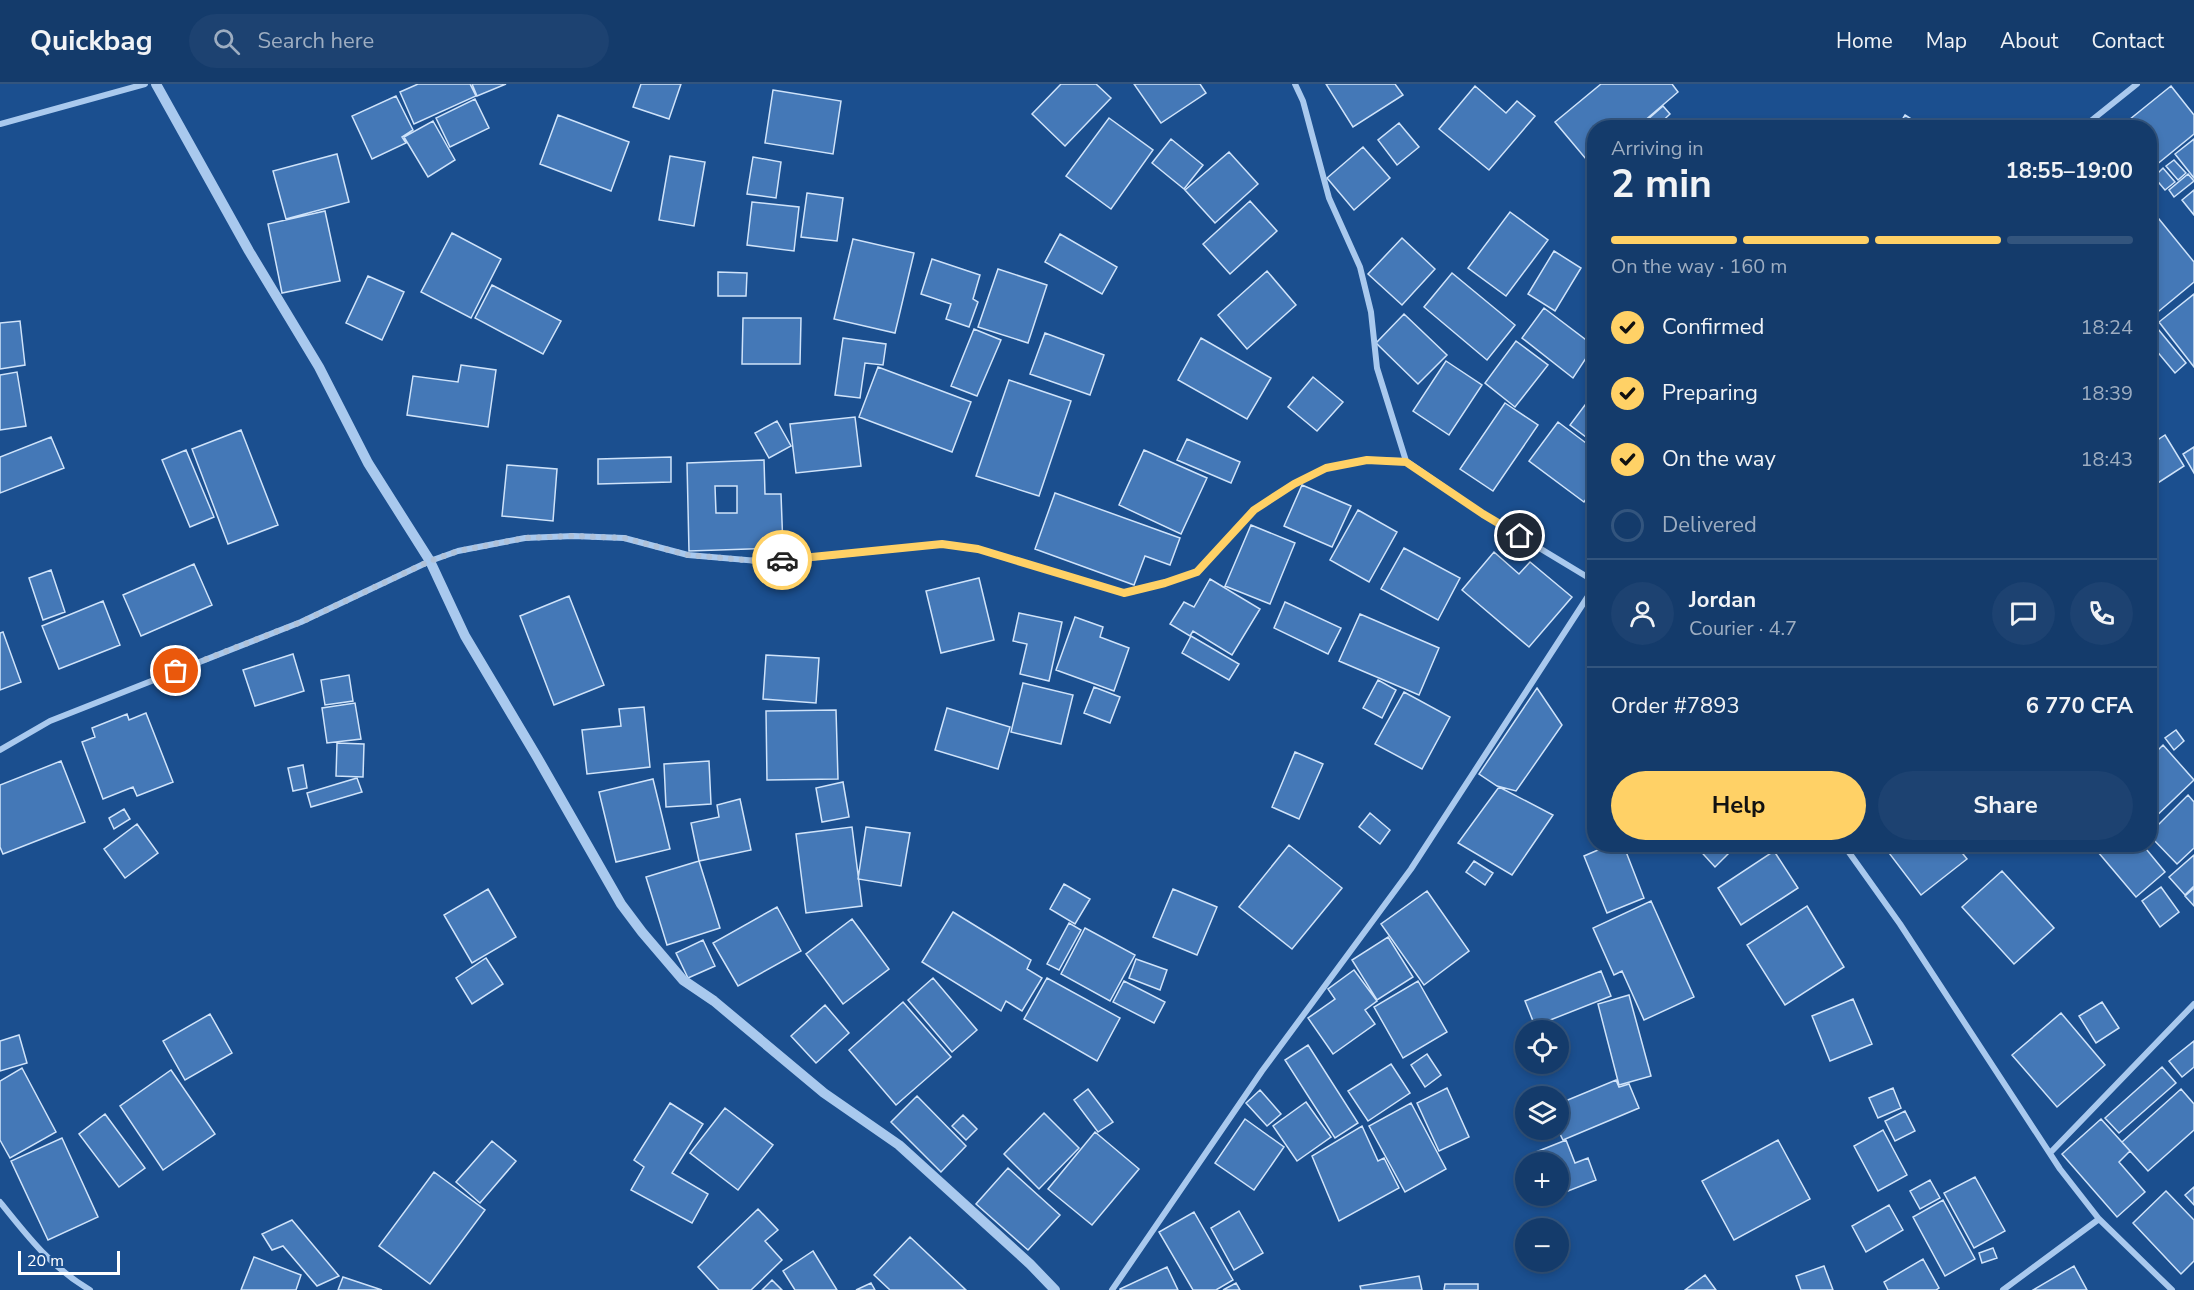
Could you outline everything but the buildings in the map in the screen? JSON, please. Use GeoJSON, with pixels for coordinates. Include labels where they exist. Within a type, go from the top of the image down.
{"type":"FeatureCollection","features":[{"type":"Feature","properties":{"kind":"street"},"geometry":{"type":"LineString","coordinates":[[0,124],[145,84]]}},
{"type":"Feature","properties":{"kind":"street"},"geometry":{"type":"LineString","coordinates":[[156,84],[249,251],[319,367],[368,464],[430,561],[465,636],[537,756],[621,904],[683,980],[723,1009],[824,1093],[899,1145],[1030,1263],[1055,1290]]}},
{"type":"Feature","properties":{"kind":"street"},"geometry":{"type":"LineString","coordinates":[[1295,84],[1303,101],[1329,198],[1360,267],[1371,312],[1377,368],[1406,462]]}},
{"type":"Feature","properties":{"kind":"street"},"geometry":{"type":"LineString","coordinates":[[2092,120],[2137,84]]}},
{"type":"Feature","properties":{"kind":"street"},"geometry":{"type":"LineString","coordinates":[[0,750],[50,721],[301,622],[430,561],[458,551],[525,538],[573,536],[624,538],[688,555],[769,562],[942,544],[978,549],[1124,593],[1197,572],[1254,510],[1294,484],[1326,468],[1367,460],[1406,462],[1483,514],[1587,576]]}},
{"type":"Feature","properties":{"kind":"street"},"geometry":{"type":"LineString","coordinates":[[1112,1290],[1262,1071],[1411,869],[1587,598]]}},
{"type":"Feature","properties":{"kind":"street"},"geometry":{"type":"LineString","coordinates":[[1849,852],[1900,924],[2060,1169],[2099,1219],[2172,1290]]}},
{"type":"Feature","properties":{"kind":"street"},"geometry":{"type":"LineString","coordinates":[[2050,1152],[2194,1004]]}},
{"type":"Feature","properties":{"kind":"street"},"geometry":{"type":"LineString","coordinates":[[0,1202],[42,1253],[71,1279],[90,1290]]}},
{"type":"Feature","properties":{"kind":"street"},"geometry":{"type":"LineString","coordinates":[[2003,1290],[2099,1219]]}},
{"type":"Feature","properties":{"kind":"way so far"},"geometry":{"type":"LineString","coordinates":[[176,671],[301,622],[430,561],[458,551],[525,538],[573,536],[624,538],[688,555],[769,562],[782,560]]}},
{"type":"Feature","properties":{"kind":"route"},"geometry":{"type":"LineString","coordinates":[[782,560],[942,544],[978,549],[1124,593],[1197,572],[1254,510],[1294,484],[1326,468],[1367,460],[1406,462],[1520,536]]}}]}
